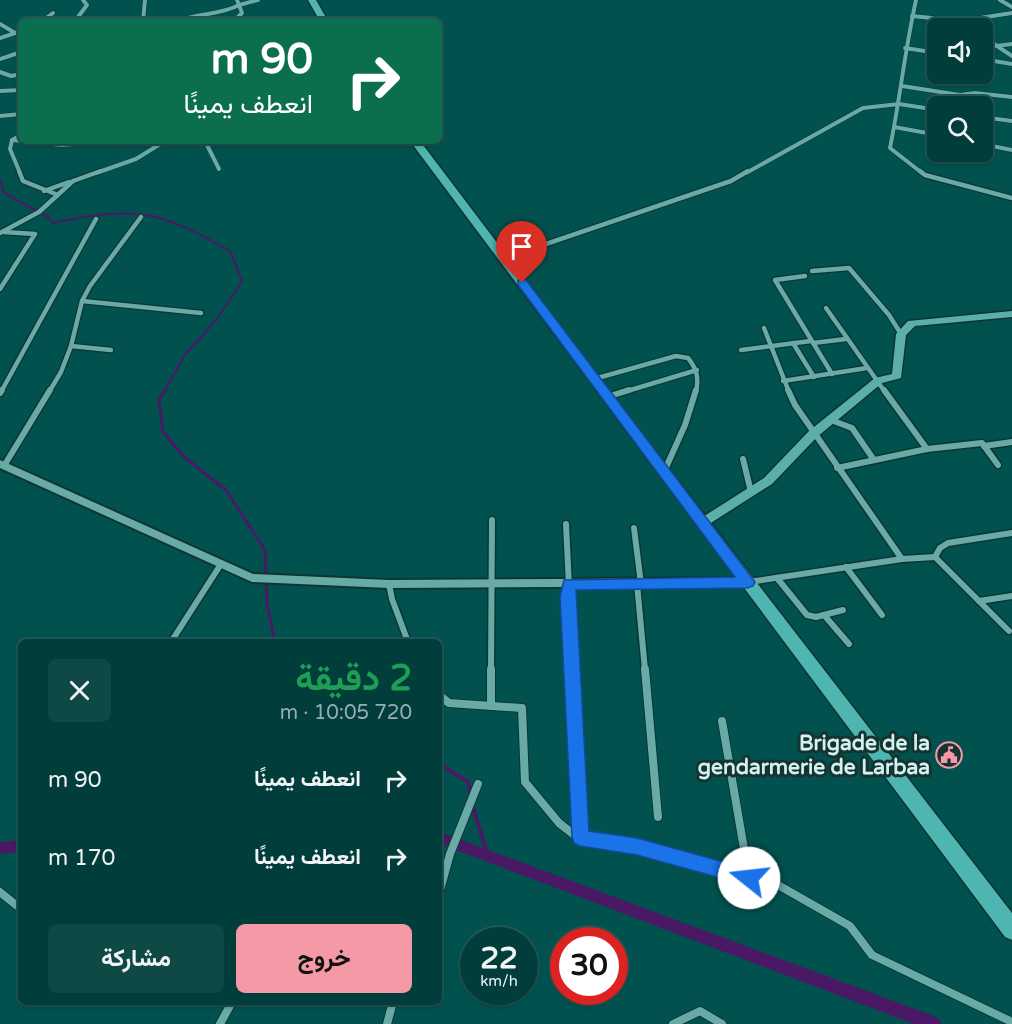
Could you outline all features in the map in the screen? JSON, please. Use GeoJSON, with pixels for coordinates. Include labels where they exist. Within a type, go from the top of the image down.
{"type":"FeatureCollection","features":[{"type":"Feature","properties":{"kind":"main road"},"geometry":{"type":"LineString","coordinates":[[312,0],[322,18]]}},
{"type":"Feature","properties":{"kind":"main road"},"geometry":{"type":"LineString","coordinates":[[417,144],[1012,930]]}},
{"type":"Feature","properties":{"kind":"main road"},"geometry":{"type":"LineString","coordinates":[[702,523],[768,481],[813,434],[879,380],[897,376],[901,334],[912,323],[1012,314]]}},
{"type":"Feature","properties":{"kind":"street"},"geometry":{"type":"LineString","coordinates":[[77,18],[87,5],[83,0]]}},
{"type":"Feature","properties":{"kind":"street"},"geometry":{"type":"LineString","coordinates":[[143,18],[145,0]]}},
{"type":"Feature","properties":{"kind":"street"},"geometry":{"type":"LineString","coordinates":[[187,18],[202,13],[222,12],[238,2],[258,0]]}},
{"type":"Feature","properties":{"kind":"street"},"geometry":{"type":"LineString","coordinates":[[916,0],[905,48],[902,86],[890,148],[921,173],[1012,197]]}},
{"type":"Feature","properties":{"kind":"street"},"geometry":{"type":"LineString","coordinates":[[1000,0],[1012,7]]}},
{"type":"Feature","properties":{"kind":"street"},"geometry":{"type":"LineString","coordinates":[[237,18],[242,13],[238,2]]}},
{"type":"Feature","properties":{"kind":"street"},"geometry":{"type":"LineString","coordinates":[[46,18],[53,13]]}},
{"type":"Feature","properties":{"kind":"street"},"geometry":{"type":"LineString","coordinates":[[981,18],[1012,13]]}},
{"type":"Feature","properties":{"kind":"street"},"geometry":{"type":"LineString","coordinates":[[912,16],[932,18]]}},
{"type":"Feature","properties":{"kind":"street"},"geometry":{"type":"LineString","coordinates":[[0,24],[15,33]]}},
{"type":"Feature","properties":{"kind":"street"},"geometry":{"type":"LineString","coordinates":[[0,38],[18,32]]}},
{"type":"Feature","properties":{"kind":"street"},"geometry":{"type":"LineString","coordinates":[[993,44],[1012,56]]}},
{"type":"Feature","properties":{"kind":"street"},"geometry":{"type":"LineString","coordinates":[[996,46],[1012,44]]}},
{"type":"Feature","properties":{"kind":"street"},"geometry":{"type":"LineString","coordinates":[[905,48],[927,51]]}},
{"type":"Feature","properties":{"kind":"street"},"geometry":{"type":"LineString","coordinates":[[0,59],[18,53]]}},
{"type":"Feature","properties":{"kind":"street"},"geometry":{"type":"LineString","coordinates":[[993,61],[1012,64]]}},
{"type":"Feature","properties":{"kind":"street"},"geometry":{"type":"LineString","coordinates":[[0,72],[11,76],[18,75]]}},
{"type":"Feature","properties":{"kind":"street"},"geometry":{"type":"LineString","coordinates":[[902,86],[960,95],[975,93],[1012,97]]}},
{"type":"Feature","properties":{"kind":"street"},"geometry":{"type":"LineString","coordinates":[[0,91],[18,90]]}},
{"type":"Feature","properties":{"kind":"street"},"geometry":{"type":"LineString","coordinates":[[502,259],[731,181],[863,108],[899,104],[927,108]]}},
{"type":"Feature","properties":{"kind":"street"},"geometry":{"type":"LineString","coordinates":[[0,116],[18,114]]}},
{"type":"Feature","properties":{"kind":"street"},"geometry":{"type":"LineString","coordinates":[[993,118],[1012,121]]}},
{"type":"Feature","properties":{"kind":"street"},"geometry":{"type":"LineString","coordinates":[[894,127],[927,133]]}},
{"type":"Feature","properties":{"kind":"street"},"geometry":{"type":"LineString","coordinates":[[18,137],[12,141],[10,149],[23,181],[58,195]]}},
{"type":"Feature","properties":{"kind":"street"},"geometry":{"type":"LineString","coordinates":[[12,141],[18,141]]}},
{"type":"Feature","properties":{"kind":"street"},"geometry":{"type":"LineString","coordinates":[[44,191],[136,159],[161,144]]}},
{"type":"Feature","properties":{"kind":"street"},"geometry":{"type":"LineString","coordinates":[[206,144],[219,169]]}},
{"type":"Feature","properties":{"kind":"street"},"geometry":{"type":"LineString","coordinates":[[993,147],[1012,150]]}},
{"type":"Feature","properties":{"kind":"street"},"geometry":{"type":"LineString","coordinates":[[2,232],[39,212],[73,181]]}},
{"type":"Feature","properties":{"kind":"street"},"geometry":{"type":"LineString","coordinates":[[141,217],[90,286],[82,301],[71,346],[61,372],[2,465],[252,578],[388,584],[747,582],[902,559],[935,557],[1009,631]]}},
{"type":"Feature","properties":{"kind":"street"},"geometry":{"type":"LineString","coordinates":[[0,393],[96,219]]}},
{"type":"Feature","properties":{"kind":"street"},"geometry":{"type":"LineString","coordinates":[[0,289],[35,234],[2,232]]}},
{"type":"Feature","properties":{"kind":"street"},"geometry":{"type":"LineString","coordinates":[[812,271],[849,268],[890,315],[901,334]]}},
{"type":"Feature","properties":{"kind":"street"},"geometry":{"type":"LineString","coordinates":[[805,276],[775,280],[832,374]]}},
{"type":"Feature","properties":{"kind":"street"},"geometry":{"type":"LineString","coordinates":[[82,301],[201,313]]}},
{"type":"Feature","properties":{"kind":"street"},"geometry":{"type":"LineString","coordinates":[[826,308],[927,449]]}},
{"type":"Feature","properties":{"kind":"street"},"geometry":{"type":"LineString","coordinates":[[764,328],[773,345],[783,381],[813,434],[902,559]]}},
{"type":"Feature","properties":{"kind":"street"},"geometry":{"type":"LineString","coordinates":[[741,350],[846,339]]}},
{"type":"Feature","properties":{"kind":"street"},"geometry":{"type":"LineString","coordinates":[[793,343],[813,377]]}},
{"type":"Feature","properties":{"kind":"street"},"geometry":{"type":"LineString","coordinates":[[71,346],[111,350]]}},
{"type":"Feature","properties":{"kind":"street"},"geometry":{"type":"LineString","coordinates":[[594,379],[676,356],[688,358],[697,370],[695,396],[664,473]]}},
{"type":"Feature","properties":{"kind":"street"},"geometry":{"type":"LineString","coordinates":[[783,381],[867,368]]}},
{"type":"Feature","properties":{"kind":"street"},"geometry":{"type":"LineString","coordinates":[[607,397],[697,370]]}},
{"type":"Feature","properties":{"kind":"street"},"geometry":{"type":"LineString","coordinates":[[831,420],[852,428],[874,460]]}},
{"type":"Feature","properties":{"kind":"street"},"geometry":{"type":"LineString","coordinates":[[837,468],[927,449],[982,442],[998,465]]}},
{"type":"Feature","properties":{"kind":"street"},"geometry":{"type":"LineString","coordinates":[[984,446],[1012,442]]}},
{"type":"Feature","properties":{"kind":"street"},"geometry":{"type":"LineString","coordinates":[[743,459],[751,492]]}},
{"type":"Feature","properties":{"kind":"street"},"geometry":{"type":"LineString","coordinates":[[491,706],[492,520]]}},
{"type":"Feature","properties":{"kind":"street"},"geometry":{"type":"LineString","coordinates":[[566,524],[580,837]]}},
{"type":"Feature","properties":{"kind":"street"},"geometry":{"type":"LineString","coordinates":[[634,528],[658,817]]}},
{"type":"Feature","properties":{"kind":"street"},"geometry":{"type":"LineString","coordinates":[[935,557],[939,548],[948,543],[1012,533]]}},
{"type":"Feature","properties":{"kind":"street"},"geometry":{"type":"LineString","coordinates":[[173,639],[221,564]]}},
{"type":"Feature","properties":{"kind":"street"},"geometry":{"type":"LineString","coordinates":[[846,567],[882,615]]}},
{"type":"Feature","properties":{"kind":"street"},"geometry":{"type":"LineString","coordinates":[[777,578],[807,615],[824,615],[843,610]]}},
{"type":"Feature","properties":{"kind":"street"},"geometry":{"type":"LineString","coordinates":[[388,584],[407,639]]}},
{"type":"Feature","properties":{"kind":"street"},"geometry":{"type":"LineString","coordinates":[[978,601],[1012,596]]}},
{"type":"Feature","properties":{"kind":"street"},"geometry":{"type":"LineString","coordinates":[[824,615],[849,644]]}},
{"type":"Feature","properties":{"kind":"street"},"geometry":{"type":"LineString","coordinates":[[442,698],[449,703],[522,708],[525,782],[559,823],[580,837],[637,846],[763,884],[778,885],[850,926],[872,956],[1012,1022]]}},
{"type":"Feature","properties":{"kind":"street"},"geometry":{"type":"LineString","coordinates":[[723,721],[749,878]]}},
{"type":"Feature","properties":{"kind":"street"},"geometry":{"type":"LineString","coordinates":[[443,863],[450,854],[478,784]]}},
{"type":"Feature","properties":{"kind":"street"},"geometry":{"type":"LineString","coordinates":[[0,892],[18,907]]}},
{"type":"Feature","properties":{"kind":"street"},"geometry":{"type":"LineString","coordinates":[[220,1024],[230,1005]]}},
{"type":"Feature","properties":{"kind":"street"},"geometry":{"type":"LineString","coordinates":[[387,1024],[392,1005]]}},
{"type":"Feature","properties":{"kind":"street"},"geometry":{"type":"LineString","coordinates":[[673,1024],[700,1011],[722,1024]]}},
{"type":"Feature","properties":{"kind":"waterway"},"geometry":{"type":"LineString","coordinates":[[0,180],[4,193],[48,217],[53,223],[106,214],[146,215],[184,227],[231,252],[242,282],[217,319],[184,356],[164,392]]}},
{"type":"Feature","properties":{"kind":"waterway"},"geometry":{"type":"LineString","coordinates":[[165,390],[159,400],[163,432],[184,457],[226,490],[265,550],[267,604],[274,639]]}},
{"type":"Feature","properties":{"kind":"waterway"},"geometry":{"type":"LineString","coordinates":[[442,765],[468,782],[471,797]]}},
{"type":"Feature","properties":{"kind":"waterway"},"geometry":{"type":"LineString","coordinates":[[472,804],[488,856]]}},
{"type":"Feature","properties":{"kind":"waterway"},"geometry":{"type":"LineString","coordinates":[[442,839],[934,1024]]}},
{"type":"Feature","properties":{"kind":"waterway"},"geometry":{"type":"LineString","coordinates":[[0,848],[18,846]]}},
{"type":"Feature","properties":{"kind":"place","name":"Brigade de la gendarmerie de Larbaa"},"geometry":{"type":"Point","coordinates":[949,755]}},
{"type":"Feature","properties":{"kind":"route"},"geometry":{"type":"LineString","coordinates":[[522,283],[747,582],[570,584],[568,597],[580,837],[637,846],[749,878]]}}]}
